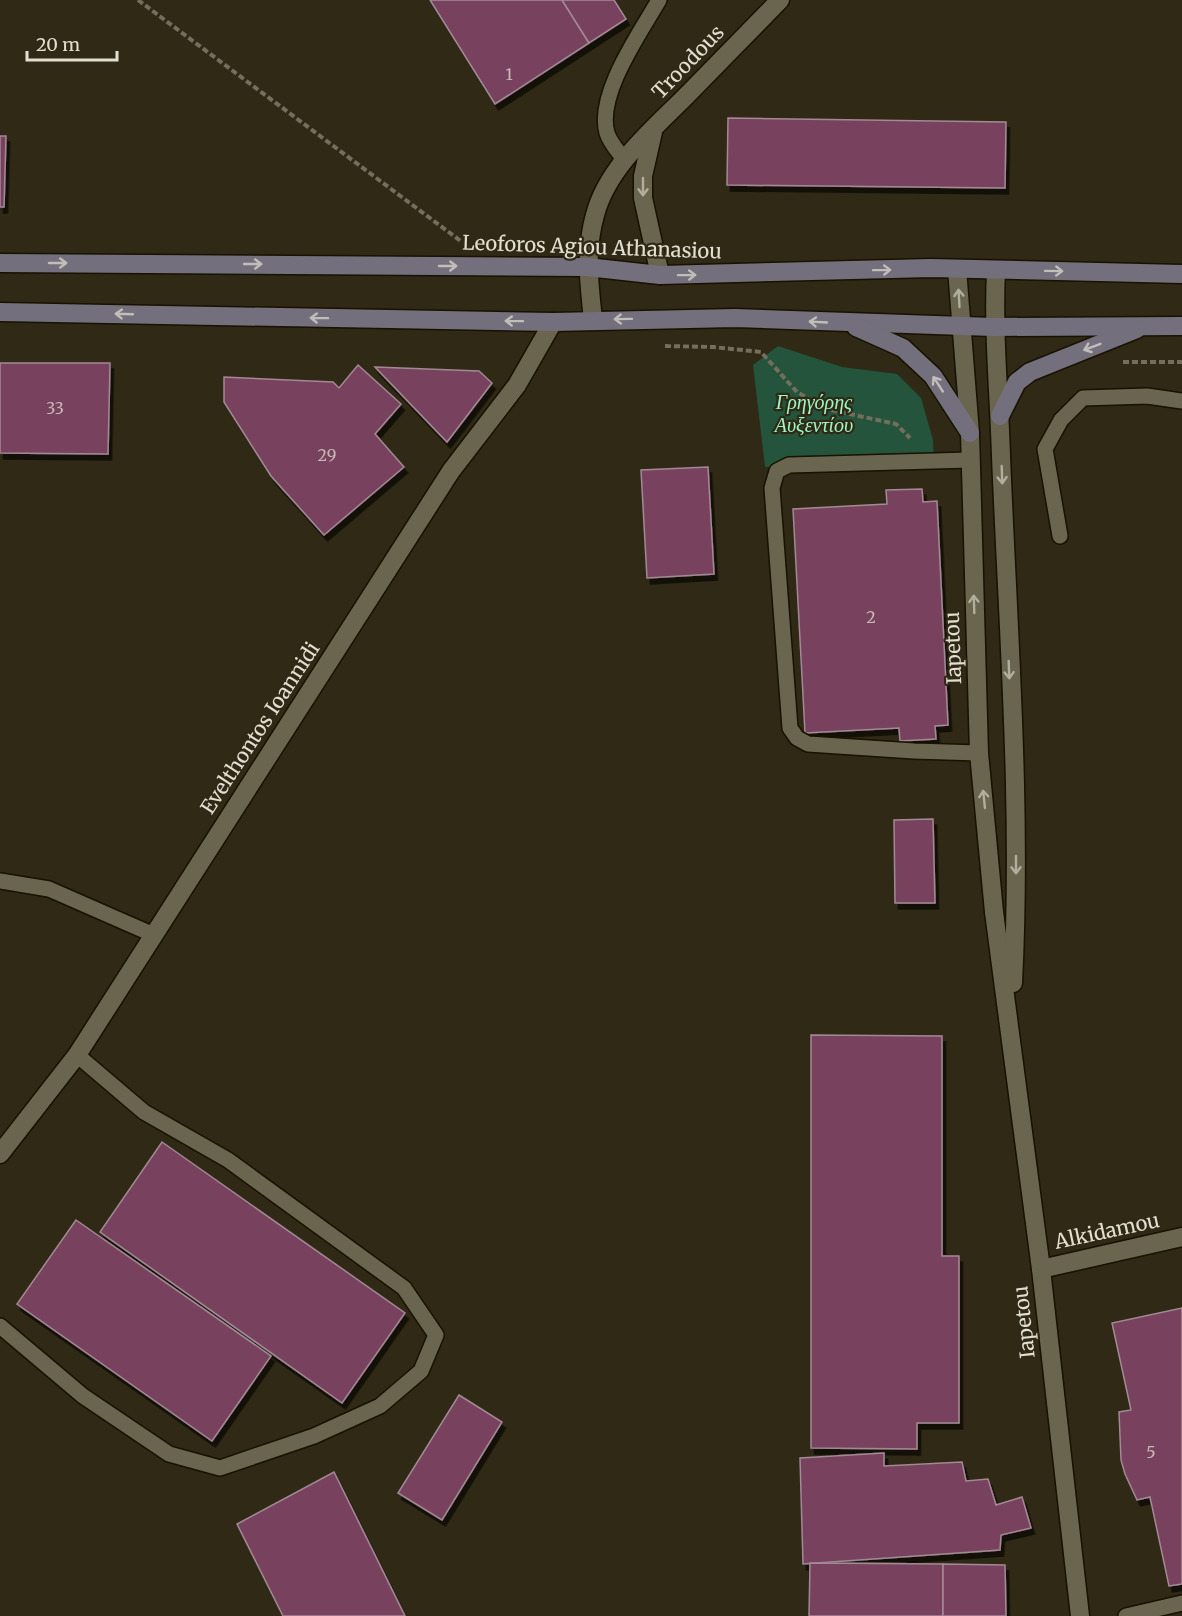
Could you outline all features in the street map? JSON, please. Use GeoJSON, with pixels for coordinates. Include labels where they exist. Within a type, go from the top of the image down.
{"type":"FeatureCollection","features":[{"type":"Feature","properties":{"kind":"main road","name":"Leoforos Agiou Athanasiou"},"geometry":{"type":"LineString","coordinates":[[0,262],[587,267],[660,275],[957,270],[1182,274]]}},
{"type":"Feature","properties":{"kind":"main road"},"geometry":{"type":"LineString","coordinates":[[0,312],[553,322],[735,318],[993,327],[1182,326]]}},
{"type":"Feature","properties":{"kind":"main road"},"geometry":{"type":"LineString","coordinates":[[846,323],[903,348],[933,376],[970,433]]}},
{"type":"Feature","properties":{"kind":"main road"},"geometry":{"type":"LineString","coordinates":[[1000,417],[1017,382],[1030,372],[1147,325]]}},
{"type":"Feature","properties":{"kind":"street","name":"Troodous"},"geometry":{"type":"LineString","coordinates":[[594,320],[587,267],[595,214],[625,161],[780,0]]}},
{"type":"Feature","properties":{"kind":"street","name":"Troodous"},"geometry":{"type":"LineString","coordinates":[[653,130],[644,176],[643,198],[660,275]]}},
{"type":"Feature","properties":{"kind":"street","name":"Iapetou"},"geometry":{"type":"LineString","coordinates":[[957,270],[970,433],[979,753],[994,912],[1041,1269],[1080,1616]]}},
{"type":"Feature","properties":{"kind":"street","name":"Iapetou"},"geometry":{"type":"LineString","coordinates":[[996,270],[993,327],[1000,417],[1016,839],[1016,917],[1010,1023]]}},
{"type":"Feature","properties":{"kind":"street","name":"Evelthontos Ioannidi"},"geometry":{"type":"LineString","coordinates":[[0,1154],[77,1055],[451,471],[517,385],[553,322]]}},
{"type":"Feature","properties":{"kind":"street","name":"Alkidamou"},"geometry":{"type":"LineString","coordinates":[[1041,1269],[1182,1238]]}},
{"type":"Feature","properties":{"kind":"lane"},"geometry":{"type":"LineString","coordinates":[[625,161],[608,135],[604,116],[608,96],[659,0]]}},
{"type":"Feature","properties":{"kind":"lane"},"geometry":{"type":"LineString","coordinates":[[1060,536],[1045,449],[1061,420],[1083,398],[1147,396],[1182,401]]}},
{"type":"Feature","properties":{"kind":"lane"},"geometry":{"type":"LineString","coordinates":[[970,460],[789,465],[777,471],[772,488],[790,728],[797,738],[808,744],[914,752],[979,753]]}},
{"type":"Feature","properties":{"kind":"lane"},"geometry":{"type":"LineString","coordinates":[[0,881],[49,889],[154,935]]}},
{"type":"Feature","properties":{"kind":"lane"},"geometry":{"type":"LineString","coordinates":[[0,1326],[83,1396],[169,1454],[220,1468],[314,1436],[380,1406],[422,1371],[436,1335],[404,1288],[228,1160],[144,1112],[77,1055]]}},
{"type":"Feature","properties":{"kind":"lane"},"geometry":{"type":"LineString","coordinates":[[1126,1616],[1182,1603]]}},
{"type":"Feature","properties":{"kind":"path"},"geometry":{"type":"LineString","coordinates":[[138,0],[466,245]]}},
{"type":"Feature","properties":{"kind":"path"},"geometry":{"type":"LineString","coordinates":[[662,346],[713,347],[760,352],[797,392],[827,409],[896,424],[912,441]]}},
{"type":"Feature","properties":{"kind":"green space","name":"Γρηγόρης Αυξεντίου"},"geometry":{"type":"Polygon","coordinates":[[[778,346],[842,367],[897,374],[921,398],[933,440],[934,467],[765,467],[753,365],[778,346]]]}},
{"type":"Feature","properties":{"kind":"building"},"geometry":{"type":"Polygon","coordinates":[[[430,0],[562,0],[589,43],[495,104],[430,0]]]}},
{"type":"Feature","properties":{"kind":"building"},"geometry":{"type":"Polygon","coordinates":[[[562,0],[614,0],[626,19],[589,43],[562,0]]]}},
{"type":"Feature","properties":{"kind":"building"},"geometry":{"type":"Polygon","coordinates":[[[728,118],[1006,122],[1005,188],[727,185],[728,118]]]}},
{"type":"Feature","properties":{"kind":"building"},"geometry":{"type":"Polygon","coordinates":[[[0,136],[6,136],[4,207],[0,207],[0,136]]]}},
{"type":"Feature","properties":{"kind":"building"},"geometry":{"type":"Polygon","coordinates":[[[0,363],[110,363],[108,454],[0,453],[0,363]]]}},
{"type":"Feature","properties":{"kind":"building"},"geometry":{"type":"Polygon","coordinates":[[[358,365],[401,404],[375,434],[404,467],[324,535],[271,476],[224,402],[224,377],[333,382],[339,388],[358,365]]]}},
{"type":"Feature","properties":{"kind":"building"},"geometry":{"type":"Polygon","coordinates":[[[375,367],[479,371],[492,383],[447,442],[375,367]]]}},
{"type":"Feature","properties":{"kind":"building"},"geometry":{"type":"Polygon","coordinates":[[[708,467],[714,574],[647,578],[641,470],[708,467]]]}},
{"type":"Feature","properties":{"kind":"building"},"geometry":{"type":"Polygon","coordinates":[[[922,489],[923,502],[937,501],[948,725],[935,726],[936,739],[900,741],[899,728],[805,733],[793,509],[887,504],[886,490],[922,489]]]}},
{"type":"Feature","properties":{"kind":"building"},"geometry":{"type":"Polygon","coordinates":[[[933,819],[935,903],[895,903],[894,820],[933,819]]]}},
{"type":"Feature","properties":{"kind":"building"},"geometry":{"type":"Polygon","coordinates":[[[811,1035],[942,1036],[942,1256],[959,1256],[959,1423],[917,1423],[917,1449],[811,1448],[811,1035]]]}},
{"type":"Feature","properties":{"kind":"building"},"geometry":{"type":"Polygon","coordinates":[[[162,1142],[405,1313],[342,1403],[100,1232],[162,1142]]]}},
{"type":"Feature","properties":{"kind":"building"},"geometry":{"type":"Polygon","coordinates":[[[76,1220],[271,1356],[212,1441],[17,1304],[76,1220]]]}},
{"type":"Feature","properties":{"kind":"building"},"geometry":{"type":"Polygon","coordinates":[[[1182,1308],[1182,1584],[1169,1586],[1150,1497],[1137,1500],[1121,1460],[1119,1412],[1131,1410],[1112,1323],[1182,1308]]]}},
{"type":"Feature","properties":{"kind":"building"},"geometry":{"type":"Polygon","coordinates":[[[459,1395],[502,1422],[442,1520],[398,1493],[459,1395]]]}},
{"type":"Feature","properties":{"kind":"building"},"geometry":{"type":"Polygon","coordinates":[[[884,1453],[884,1466],[962,1462],[966,1481],[988,1479],[996,1505],[1022,1497],[1031,1528],[1001,1535],[1000,1550],[803,1564],[800,1458],[884,1453]]]}},
{"type":"Feature","properties":{"kind":"building"},"geometry":{"type":"Polygon","coordinates":[[[334,1472],[405,1616],[283,1616],[237,1524],[334,1472]]]}},
{"type":"Feature","properties":{"kind":"building"},"geometry":{"type":"Polygon","coordinates":[[[810,1563],[943,1564],[943,1616],[809,1616],[810,1563]]]}},
{"type":"Feature","properties":{"kind":"building"},"geometry":{"type":"Polygon","coordinates":[[[943,1564],[1005,1565],[1006,1616],[943,1616],[943,1564]]]}}]}
